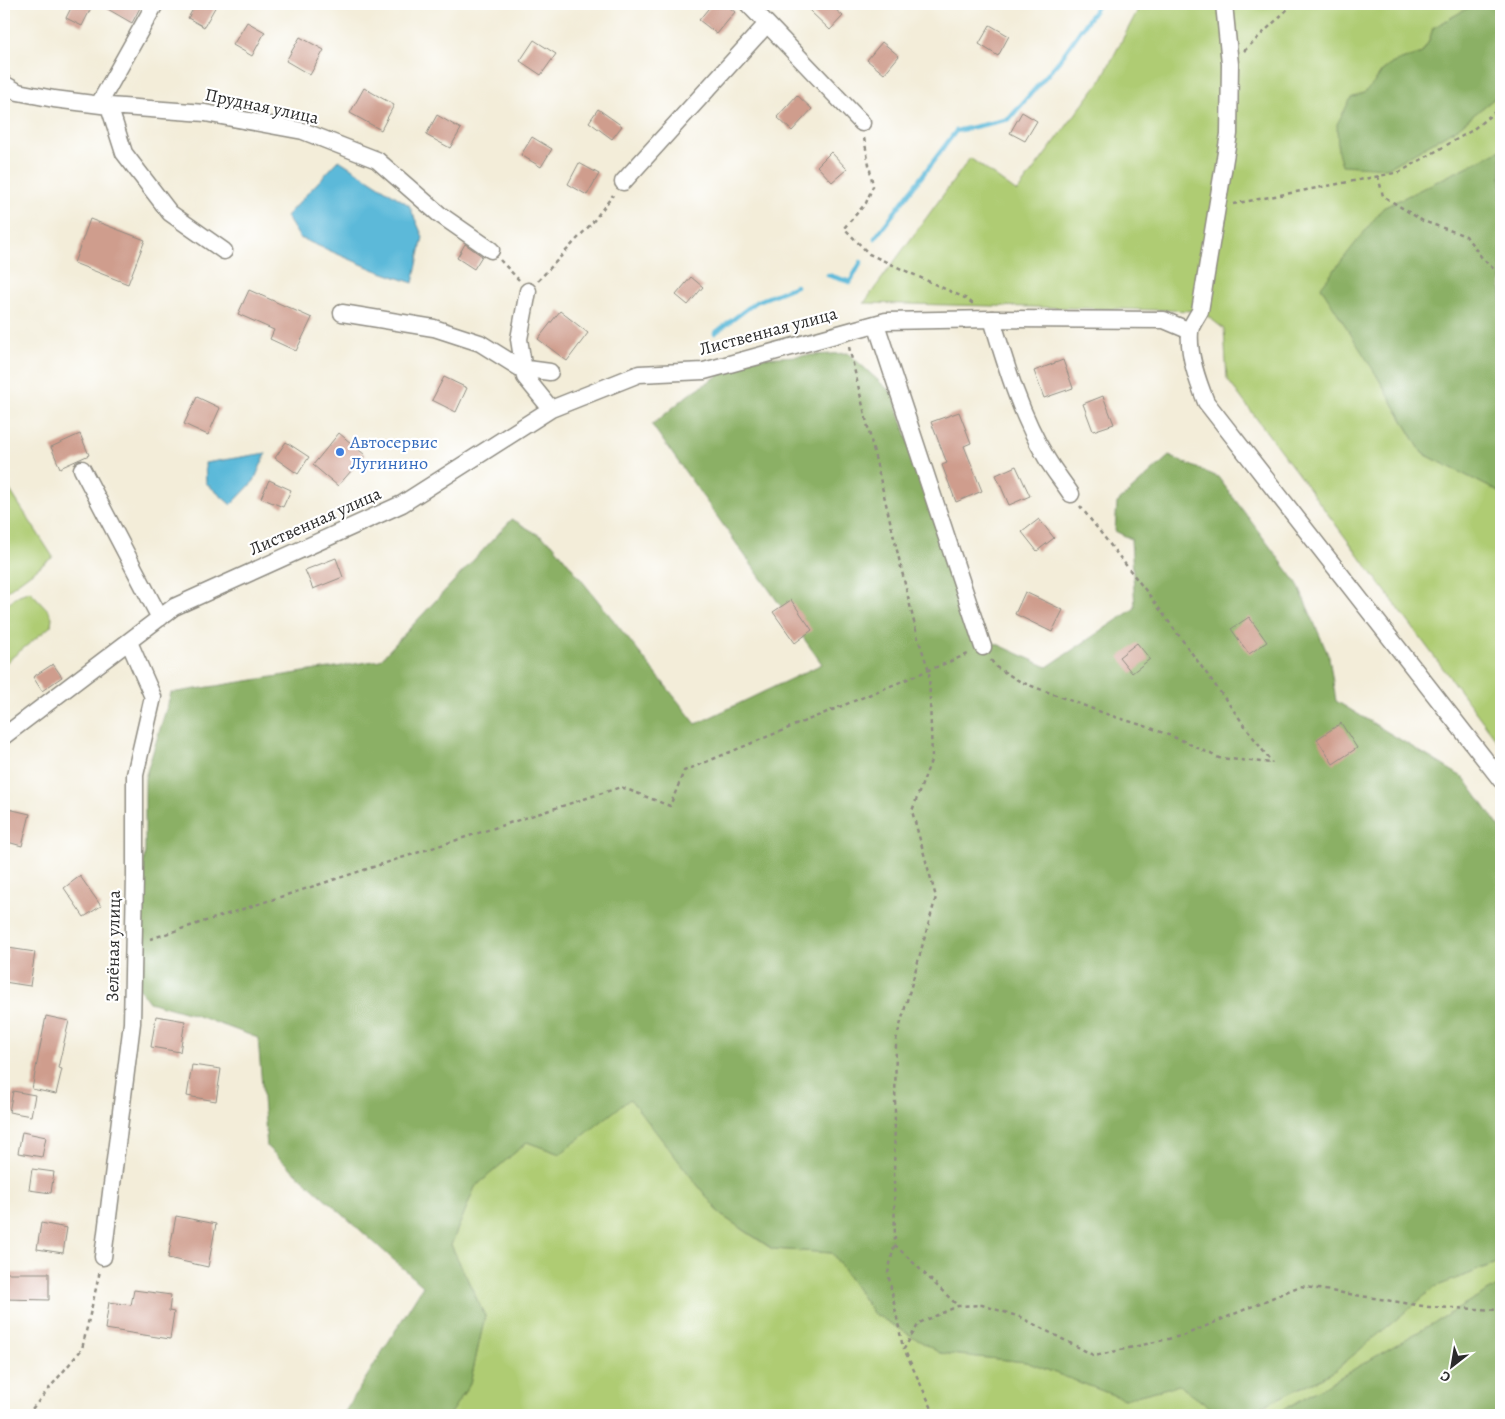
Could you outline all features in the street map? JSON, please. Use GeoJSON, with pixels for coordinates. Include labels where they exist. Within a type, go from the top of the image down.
{"type":"FeatureCollection","features":[{"type":"Feature","properties":{"kind":"street"},"geometry":{"type":"LineString","coordinates":[[155,4],[104,105],[124,153],[170,213],[224,251]]}},
{"type":"Feature","properties":{"kind":"street"},"geometry":{"type":"LineString","coordinates":[[748,4],[862,123]]}},
{"type":"Feature","properties":{"kind":"street"},"geometry":{"type":"LineString","coordinates":[[1224,4],[1230,64],[1229,134],[1200,311],[1190,331],[1192,360],[1197,380],[1206,402],[1501,780]]}},
{"type":"Feature","properties":{"kind":"street"},"geometry":{"type":"LineString","coordinates":[[623,182],[767,24]]}},
{"type":"Feature","properties":{"kind":"street","name":"Прудная улица"},"geometry":{"type":"LineString","coordinates":[[4,84],[18,92],[54,99],[205,113],[303,132],[321,138],[376,160],[439,214],[491,250]]}},
{"type":"Feature","properties":{"kind":"street"},"geometry":{"type":"LineString","coordinates":[[528,291],[519,339],[525,377],[551,409]]}},
{"type":"Feature","properties":{"kind":"street"},"geometry":{"type":"LineString","coordinates":[[342,313],[434,328],[480,343],[524,368],[550,372]]}},
{"type":"Feature","properties":{"kind":"street"},"geometry":{"type":"LineString","coordinates":[[992,319],[1004,359],[1024,413],[1046,458],[1071,494]]}},
{"type":"Feature","properties":{"kind":"street","name":"Лиственная улица"},"geometry":{"type":"LineString","coordinates":[[4,736],[128,642],[148,630],[174,607],[402,504],[551,409],[639,374],[704,371],[886,321],[992,319],[1164,320],[1190,331]]}},
{"type":"Feature","properties":{"kind":"street"},"geometry":{"type":"LineString","coordinates":[[876,324],[983,648]]}},
{"type":"Feature","properties":{"kind":"street"},"geometry":{"type":"LineString","coordinates":[[82,469],[160,618]]}},
{"type":"Feature","properties":{"kind":"street","name":"Зелёная улица"},"geometry":{"type":"LineString","coordinates":[[103,1257],[132,1024],[135,775],[153,697],[128,642]]}},
{"type":"Feature","properties":{"kind":"path"},"geometry":{"type":"LineString","coordinates":[[1230,64],[1292,4]]}},
{"type":"Feature","properties":{"kind":"path"},"geometry":{"type":"LineString","coordinates":[[1218,204],[1237,204],[1400,172],[1471,131],[1501,107]]}},
{"type":"Feature","properties":{"kind":"path"},"geometry":{"type":"LineString","coordinates":[[862,123],[873,186],[866,203],[844,228],[869,254],[967,299],[992,319]]}},
{"type":"Feature","properties":{"kind":"path"},"geometry":{"type":"LineString","coordinates":[[1378,176],[1383,196],[1423,221],[1466,236],[1482,258],[1501,276]]}},
{"type":"Feature","properties":{"kind":"path"},"geometry":{"type":"LineString","coordinates":[[491,250],[528,291],[592,223],[623,182]]}},
{"type":"Feature","properties":{"kind":"path"},"geometry":{"type":"LineString","coordinates":[[845,332],[917,634],[929,671],[932,758],[912,811],[936,897],[896,1040],[895,1245],[888,1272],[904,1349],[935,1415]]}},
{"type":"Feature","properties":{"kind":"path"},"geometry":{"type":"LineString","coordinates":[[134,944],[621,788],[670,806],[684,772],[983,648],[996,666],[1021,682],[1109,715],[1151,728],[1218,758],[1272,763],[1150,596],[1071,494]]}},
{"type":"Feature","properties":{"kind":"path"},"geometry":{"type":"LineString","coordinates":[[895,1245],[958,1306]]}},
{"type":"Feature","properties":{"kind":"path"},"geometry":{"type":"LineString","coordinates":[[27,1415],[82,1349],[103,1257]]}},
{"type":"Feature","properties":{"kind":"path"},"geometry":{"type":"LineString","coordinates":[[904,1349],[919,1323],[958,1306],[982,1305],[1020,1317],[1095,1356],[1185,1335],[1300,1286],[1429,1307],[1501,1310]]}},
{"type":"Feature","properties":{"kind":"green space"},"geometry":{"type":"Polygon","coordinates":[[[1141,4],[1475,4],[1433,28],[1429,41],[1422,53],[1393,63],[1382,71],[1364,93],[1351,98],[1387,168],[1456,129],[1501,93],[1501,150],[1383,208],[1377,376],[1422,453],[1501,493],[1501,746],[1227,379],[1224,329],[1201,311],[864,303],[970,158],[1017,192],[1101,80],[1141,4]]]}},
{"type":"Feature","properties":{"kind":"green space"},"geometry":{"type":"Polygon","coordinates":[[[1475,4],[1501,4],[1501,93],[1456,129],[1387,168],[1342,165],[1338,152],[1337,124],[1351,98],[1364,93],[1382,71],[1393,63],[1422,53],[1429,41],[1433,28],[1475,4]]]}},
{"type":"Feature","properties":{"kind":"green space"},"geometry":{"type":"Polygon","coordinates":[[[1501,150],[1501,493],[1422,453],[1377,376],[1321,287],[1383,208],[1501,150]]]}},
{"type":"Feature","properties":{"kind":"green space"},"geometry":{"type":"Polygon","coordinates":[[[848,353],[893,394],[971,632],[1047,667],[1135,608],[1131,539],[1115,531],[1117,503],[1169,456],[1218,477],[1297,583],[1329,657],[1336,701],[1464,778],[1501,829],[1501,1261],[1435,1287],[1333,1372],[1244,1415],[1220,1415],[1179,1385],[1124,1399],[1026,1362],[940,1353],[873,1313],[832,1253],[773,1249],[721,1215],[630,1099],[560,1154],[527,1142],[475,1187],[451,1245],[485,1316],[470,1384],[449,1415],[343,1415],[423,1286],[267,1147],[258,1038],[195,1015],[149,1002],[129,975],[138,923],[145,851],[145,778],[171,693],[380,660],[512,519],[552,543],[696,724],[822,664],[652,425],[688,395],[744,359],[848,353]]]}},
{"type":"Feature","properties":{"kind":"green space"},"geometry":{"type":"Polygon","coordinates":[[[4,481],[53,557],[4,593],[4,481]]]}},
{"type":"Feature","properties":{"kind":"green space"},"geometry":{"type":"Polygon","coordinates":[[[30,591],[48,610],[52,617],[51,626],[4,664],[4,606],[19,595],[30,591]]]}},
{"type":"Feature","properties":{"kind":"green space"},"geometry":{"type":"Polygon","coordinates":[[[630,1098],[721,1215],[772,1249],[832,1253],[873,1313],[940,1353],[1026,1362],[1124,1399],[1179,1385],[1220,1415],[449,1415],[470,1384],[485,1316],[451,1245],[475,1187],[527,1142],[560,1154],[630,1098]]]}},
{"type":"Feature","properties":{"kind":"green space"},"geometry":{"type":"Polygon","coordinates":[[[1501,1261],[1501,1284],[1275,1415],[1244,1415],[1333,1372],[1435,1287],[1501,1261]]]}},
{"type":"Feature","properties":{"kind":"green space"},"geometry":{"type":"Polygon","coordinates":[[[1501,1284],[1501,1415],[1275,1415],[1285,1409],[1501,1284]]]}},
{"type":"Feature","properties":{"kind":"water"},"geometry":{"type":"Polygon","coordinates":[[[339,160],[409,205],[423,237],[413,283],[375,270],[300,238],[286,216],[339,160]]]}},
{"type":"Feature","properties":{"kind":"water"},"geometry":{"type":"Polygon","coordinates":[[[266,453],[254,481],[231,505],[206,483],[205,463],[266,453]]]}},
{"type":"Feature","properties":{"kind":"building"},"geometry":{"type":"Polygon","coordinates":[[[73,4],[93,4],[82,26],[66,18],[73,4]]]}},
{"type":"Feature","properties":{"kind":"building"},"geometry":{"type":"Polygon","coordinates":[[[99,4],[142,4],[132,23],[99,4]]]}},
{"type":"Feature","properties":{"kind":"building"},"geometry":{"type":"Polygon","coordinates":[[[196,4],[217,4],[204,27],[188,18],[196,4]]]}},
{"type":"Feature","properties":{"kind":"building"},"geometry":{"type":"Polygon","coordinates":[[[712,4],[725,4],[735,12],[717,34],[699,20],[712,4]]]}},
{"type":"Feature","properties":{"kind":"building"},"geometry":{"type":"Polygon","coordinates":[[[817,4],[829,4],[843,16],[830,30],[810,11],[817,4]]]}},
{"type":"Feature","properties":{"kind":"building"},"geometry":{"type":"Polygon","coordinates":[[[247,22],[265,32],[252,56],[233,45],[247,22]]]}},
{"type":"Feature","properties":{"kind":"building"},"geometry":{"type":"Polygon","coordinates":[[[990,25],[1009,36],[998,56],[979,44],[990,25]]]}},
{"type":"Feature","properties":{"kind":"building"},"geometry":{"type":"Polygon","coordinates":[[[300,37],[324,50],[310,75],[286,61],[300,37]]]}},
{"type":"Feature","properties":{"kind":"building"},"geometry":{"type":"Polygon","coordinates":[[[534,40],[556,54],[541,75],[520,61],[534,40]]]}},
{"type":"Feature","properties":{"kind":"building"},"geometry":{"type":"Polygon","coordinates":[[[882,42],[899,56],[884,74],[867,60],[882,42]]]}},
{"type":"Feature","properties":{"kind":"building"},"geometry":{"type":"Polygon","coordinates":[[[364,88],[394,105],[381,130],[350,113],[364,88]]]}},
{"type":"Feature","properties":{"kind":"building"},"geometry":{"type":"Polygon","coordinates":[[[797,95],[812,109],[792,131],[777,117],[797,95]]]}},
{"type":"Feature","properties":{"kind":"building"},"geometry":{"type":"Polygon","coordinates":[[[598,109],[622,126],[612,139],[589,122],[598,109]]]}},
{"type":"Feature","properties":{"kind":"building"},"geometry":{"type":"Polygon","coordinates":[[[1022,112],[1037,121],[1025,141],[1010,133],[1022,112]]]}},
{"type":"Feature","properties":{"kind":"building"},"geometry":{"type":"Polygon","coordinates":[[[437,115],[461,129],[450,148],[426,135],[437,115]]]}},
{"type":"Feature","properties":{"kind":"building"},"geometry":{"type":"Polygon","coordinates":[[[532,137],[552,149],[541,167],[521,155],[532,137]]]}},
{"type":"Feature","properties":{"kind":"building"},"geometry":{"type":"Polygon","coordinates":[[[831,152],[847,169],[832,182],[817,166],[831,152]]]}},
{"type":"Feature","properties":{"kind":"building"},"geometry":{"type":"Polygon","coordinates":[[[579,163],[599,174],[587,195],[568,184],[579,163]]]}},
{"type":"Feature","properties":{"kind":"building"},"geometry":{"type":"Polygon","coordinates":[[[90,219],[145,240],[128,284],[74,263],[90,219]]]}},
{"type":"Feature","properties":{"kind":"building"},"geometry":{"type":"Polygon","coordinates":[[[465,244],[482,256],[474,269],[457,258],[465,244]]]}},
{"type":"Feature","properties":{"kind":"building"},"geometry":{"type":"Polygon","coordinates":[[[691,277],[703,287],[688,305],[676,295],[691,277]]]}},
{"type":"Feature","properties":{"kind":"building"},"geometry":{"type":"Polygon","coordinates":[[[249,290],[312,318],[296,351],[270,339],[274,330],[238,314],[249,290]]]}},
{"type":"Feature","properties":{"kind":"building"},"geometry":{"type":"Polygon","coordinates":[[[560,311],[588,333],[567,361],[538,339],[560,311]]]}},
{"type":"Feature","properties":{"kind":"building"},"geometry":{"type":"Polygon","coordinates":[[[1063,360],[1073,388],[1044,398],[1034,371],[1063,360]]]}},
{"type":"Feature","properties":{"kind":"building"},"geometry":{"type":"Polygon","coordinates":[[[444,377],[467,388],[456,412],[432,400],[444,377]]]}},
{"type":"Feature","properties":{"kind":"building"},"geometry":{"type":"Polygon","coordinates":[[[1103,396],[1114,424],[1093,431],[1083,404],[1103,396]]]}},
{"type":"Feature","properties":{"kind":"building"},"geometry":{"type":"Polygon","coordinates":[[[197,397],[220,408],[208,435],[184,424],[197,397]]]}},
{"type":"Feature","properties":{"kind":"building"},"geometry":{"type":"Polygon","coordinates":[[[959,412],[971,443],[964,446],[982,491],[956,502],[942,465],[947,463],[931,422],[959,412]]]}},
{"type":"Feature","properties":{"kind":"building"},"geometry":{"type":"Polygon","coordinates":[[[339,433],[365,455],[338,486],[313,465],[339,433]]]}},
{"type":"Feature","properties":{"kind":"building"},"geometry":{"type":"Polygon","coordinates":[[[80,434],[89,455],[60,468],[51,447],[80,434]]]}},
{"type":"Feature","properties":{"kind":"building"},"geometry":{"type":"Polygon","coordinates":[[[286,442],[309,457],[298,474],[275,458],[286,442]]]}},
{"type":"Feature","properties":{"kind":"building"},"geometry":{"type":"Polygon","coordinates":[[[1016,466],[1030,496],[1009,505],[996,475],[1016,466]]]}},
{"type":"Feature","properties":{"kind":"building"},"geometry":{"type":"Polygon","coordinates":[[[269,480],[291,490],[283,507],[261,498],[269,480]]]}},
{"type":"Feature","properties":{"kind":"building"},"geometry":{"type":"Polygon","coordinates":[[[1039,519],[1054,538],[1037,551],[1022,532],[1039,519]]]}},
{"type":"Feature","properties":{"kind":"building"},"geometry":{"type":"Polygon","coordinates":[[[336,558],[343,577],[313,589],[305,570],[336,558]]]}},
{"type":"Feature","properties":{"kind":"building"},"geometry":{"type":"Polygon","coordinates":[[[1025,592],[1063,610],[1052,632],[1015,614],[1025,592]]]}},
{"type":"Feature","properties":{"kind":"building"},"geometry":{"type":"Polygon","coordinates":[[[791,600],[812,630],[795,643],[773,612],[791,600]]]}},
{"type":"Feature","properties":{"kind":"building"},"geometry":{"type":"Polygon","coordinates":[[[1249,617],[1267,642],[1249,654],[1231,629],[1249,617]]]}},
{"type":"Feature","properties":{"kind":"building"},"geometry":{"type":"Polygon","coordinates":[[[1137,643],[1150,659],[1132,673],[1119,657],[1137,643]]]}},
{"type":"Feature","properties":{"kind":"building"},"geometry":{"type":"Polygon","coordinates":[[[53,664],[62,677],[42,691],[33,677],[53,664]]]}},
{"type":"Feature","properties":{"kind":"building"},"geometry":{"type":"Polygon","coordinates":[[[1341,723],[1357,748],[1333,764],[1317,739],[1341,723]]]}},
{"type":"Feature","properties":{"kind":"building"},"geometry":{"type":"Polygon","coordinates":[[[4,808],[30,814],[22,846],[4,841],[4,808]]]}},
{"type":"Feature","properties":{"kind":"building"},"geometry":{"type":"Polygon","coordinates":[[[80,876],[101,906],[84,917],[64,888],[80,876]]]}},
{"type":"Feature","properties":{"kind":"building"},"geometry":{"type":"Polygon","coordinates":[[[8,948],[35,952],[30,986],[4,982],[8,948]]]}},
{"type":"Feature","properties":{"kind":"building"},"geometry":{"type":"Polygon","coordinates":[[[46,1016],[69,1021],[58,1068],[62,1069],[56,1094],[32,1089],[46,1016]]]}},
{"type":"Feature","properties":{"kind":"building"},"geometry":{"type":"Polygon","coordinates":[[[156,1016],[185,1021],[180,1052],[151,1047],[156,1016]]]}},
{"type":"Feature","properties":{"kind":"building"},"geometry":{"type":"Polygon","coordinates":[[[192,1065],[221,1069],[216,1101],[187,1096],[192,1065]]]}},
{"type":"Feature","properties":{"kind":"building"},"geometry":{"type":"Polygon","coordinates":[[[13,1091],[35,1095],[31,1116],[9,1112],[13,1091]]]}},
{"type":"Feature","properties":{"kind":"building"},"geometry":{"type":"Polygon","coordinates":[[[22,1132],[46,1137],[42,1157],[18,1153],[22,1132]]]}},
{"type":"Feature","properties":{"kind":"building"},"geometry":{"type":"Polygon","coordinates":[[[32,1169],[54,1172],[51,1193],[29,1190],[32,1169]]]}},
{"type":"Feature","properties":{"kind":"building"},"geometry":{"type":"Polygon","coordinates":[[[176,1216],[216,1224],[208,1267],[168,1258],[176,1216]]]}},
{"type":"Feature","properties":{"kind":"building"},"geometry":{"type":"Polygon","coordinates":[[[41,1223],[67,1228],[63,1253],[37,1249],[41,1223]]]}},
{"type":"Feature","properties":{"kind":"building"},"geometry":{"type":"Polygon","coordinates":[[[4,1273],[49,1273],[49,1300],[4,1299],[4,1273]]]}},
{"type":"Feature","properties":{"kind":"building"},"geometry":{"type":"Polygon","coordinates":[[[134,1290],[171,1295],[169,1311],[174,1312],[170,1339],[105,1329],[109,1302],[131,1305],[134,1290]]]}},
{"type":"Feature","properties":{"kind":"waterway"},"geometry":{"type":"LineString","coordinates":[[875,238],[956,131],[1009,119],[1059,61],[1099,4]]}},
{"type":"Feature","properties":{"kind":"waterway"},"geometry":{"type":"LineString","coordinates":[[828,275],[850,282],[861,262]]}},
{"type":"Feature","properties":{"kind":"waterway"},"geometry":{"type":"LineString","coordinates":[[715,333],[756,302],[796,286]]}},
{"type":"Feature","properties":{"kind":"place","name":"Автосервис Лугинино"},"geometry":{"type":"Point","coordinates":[340,452]}}]}
